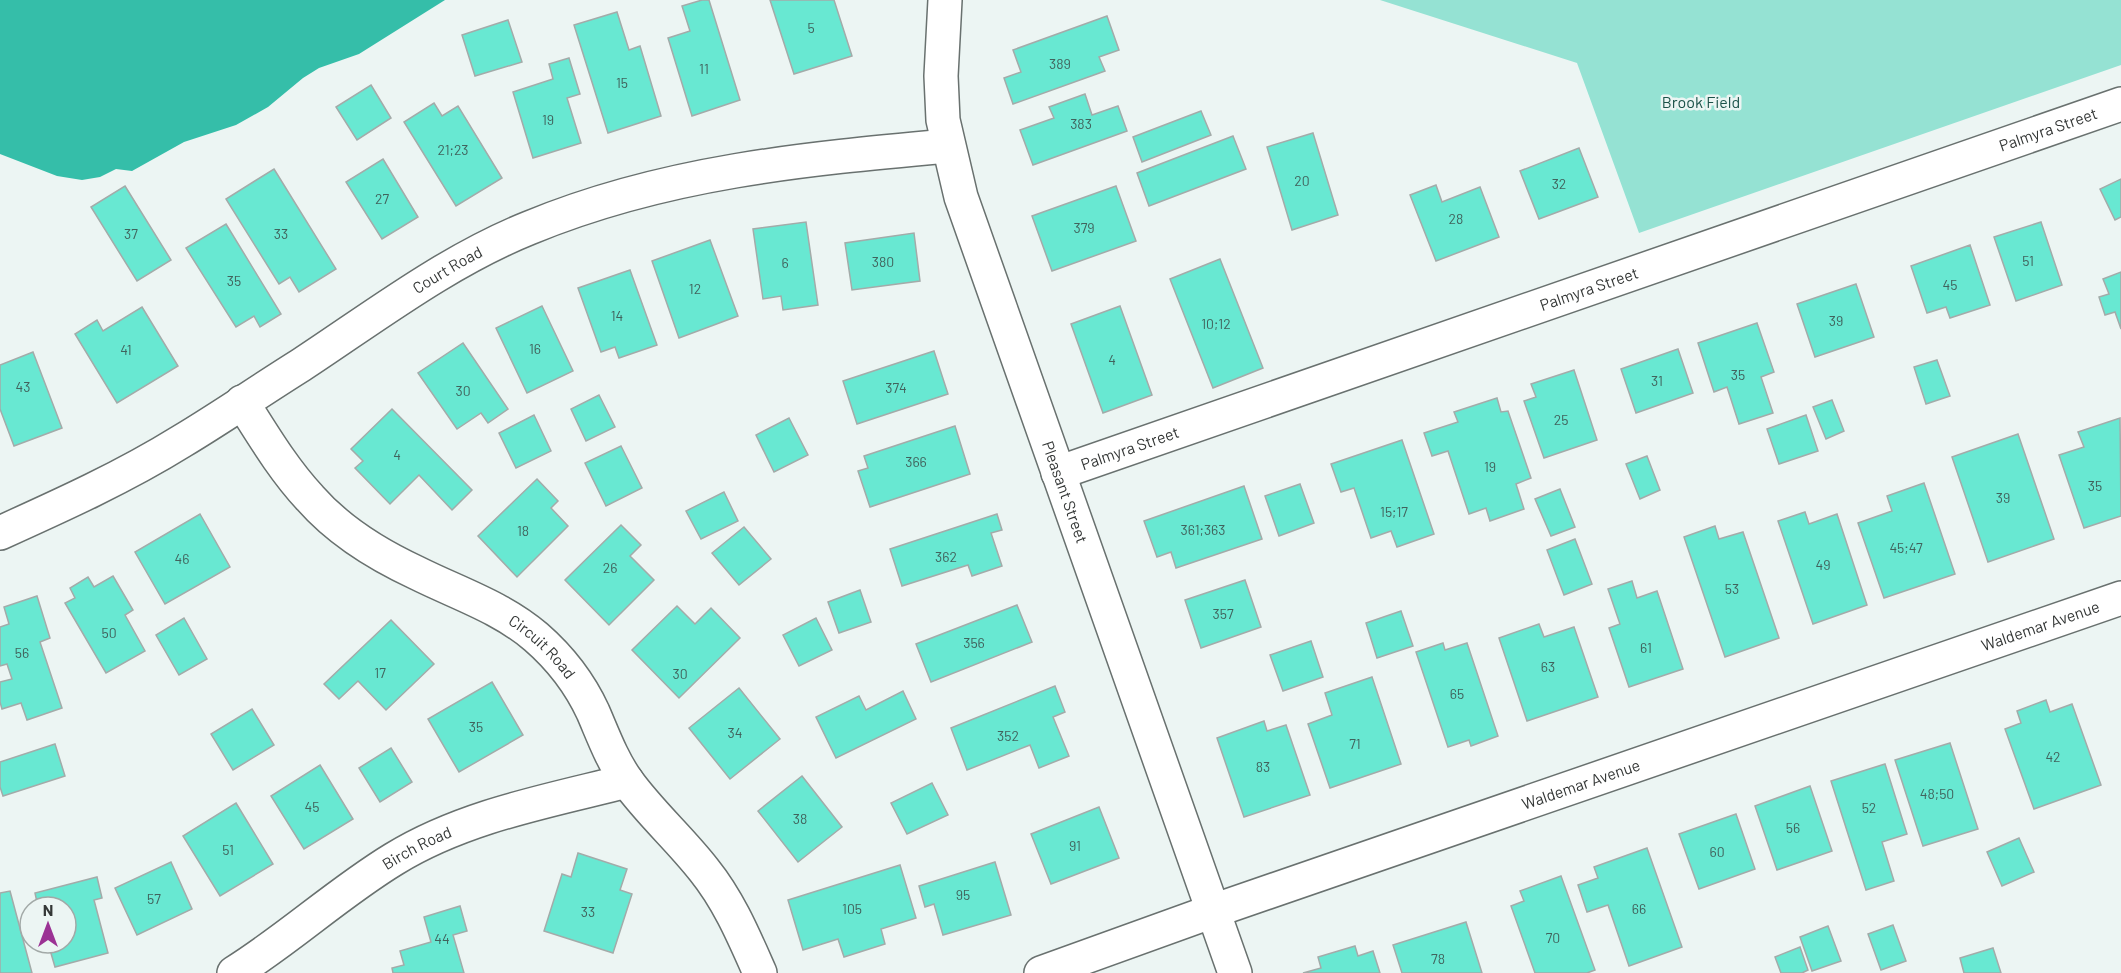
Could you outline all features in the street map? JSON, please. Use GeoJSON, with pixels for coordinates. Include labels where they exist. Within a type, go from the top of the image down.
{"type":"FeatureCollection","features":[{"type":"Feature","properties":{"kind":"street","name":"Pleasant Street"},"geometry":{"type":"LineString","coordinates":[[945,0],[942,97],[948,146],[965,207],[1235,973]]}},
{"type":"Feature","properties":{"kind":"street","name":"Palmyra Street"},"geometry":{"type":"LineString","coordinates":[[1058,472],[2121,104]]}},
{"type":"Feature","properties":{"kind":"street","name":"Court Road"},"geometry":{"type":"LineString","coordinates":[[0,533],[126,473],[183,441],[454,266],[496,243],[562,215],[668,183],[743,168],[948,146]]}},
{"type":"Feature","properties":{"kind":"street","name":"Circuit Road"},"geometry":{"type":"LineString","coordinates":[[242,402],[296,483],[332,519],[374,550],[395,562],[508,616],[536,636],[548,649],[582,692],[627,781],[693,856],[718,889],[739,925],[760,973]]}},
{"type":"Feature","properties":{"kind":"street","name":"Waldemar Avenue"},"geometry":{"type":"LineString","coordinates":[[1041,973],[1213,911],[2121,598]]}},
{"type":"Feature","properties":{"kind":"street","name":"Birch Road"},"geometry":{"type":"LineString","coordinates":[[234,973],[347,890],[395,858],[418,846],[496,815],[627,781]]}},
{"type":"Feature","properties":{"kind":"green space","name":"Brook Field"},"geometry":{"type":"Polygon","coordinates":[[[1380,0],[2121,0],[2121,65],[1639,233],[1577,63],[1380,0]]]}},
{"type":"Feature","properties":{"kind":"shaded area"},"geometry":{"type":"Polygon","coordinates":[[[0,0],[445,0],[359,54],[319,68],[268,107],[236,125],[184,142],[132,171],[116,169],[100,177],[82,180],[57,176],[0,154],[0,0]]]}},
{"type":"Feature","properties":{"kind":"building"},"geometry":{"type":"Polygon","coordinates":[[[709,0],[740,100],[692,116],[668,38],[690,31],[682,6],[709,0]]]}},
{"type":"Feature","properties":{"kind":"building"},"geometry":{"type":"Polygon","coordinates":[[[770,0],[834,0],[852,56],[794,74],[770,0]]]}},
{"type":"Feature","properties":{"kind":"building"},"geometry":{"type":"Polygon","coordinates":[[[617,12],[629,50],[640,46],[661,116],[608,133],[574,25],[617,12]]]}},
{"type":"Feature","properties":{"kind":"building"},"geometry":{"type":"Polygon","coordinates":[[[1107,16],[1119,50],[1099,57],[1105,71],[1013,104],[1004,78],[1021,72],[1013,50],[1107,16]]]}},
{"type":"Feature","properties":{"kind":"building"},"geometry":{"type":"Polygon","coordinates":[[[508,20],[522,62],[475,76],[462,35],[508,20]]]}},
{"type":"Feature","properties":{"kind":"building"},"geometry":{"type":"Polygon","coordinates":[[[569,58],[580,94],[567,98],[581,143],[533,158],[513,92],[553,79],[549,64],[569,58]]]}},
{"type":"Feature","properties":{"kind":"building"},"geometry":{"type":"Polygon","coordinates":[[[371,85],[391,118],[357,140],[336,107],[371,85]]]}},
{"type":"Feature","properties":{"kind":"building"},"geometry":{"type":"Polygon","coordinates":[[[1085,94],[1092,115],[1118,106],[1127,131],[1033,165],[1020,130],[1054,118],[1049,107],[1085,94]]]}},
{"type":"Feature","properties":{"kind":"building"},"geometry":{"type":"Polygon","coordinates":[[[434,103],[442,116],[458,106],[502,178],[456,206],[404,122],[434,103]]]}},
{"type":"Feature","properties":{"kind":"building"},"geometry":{"type":"Polygon","coordinates":[[[1201,111],[1211,135],[1142,162],[1133,137],[1201,111]]]}},
{"type":"Feature","properties":{"kind":"building"},"geometry":{"type":"Polygon","coordinates":[[[1313,133],[1338,215],[1292,230],[1267,147],[1313,133]]]}},
{"type":"Feature","properties":{"kind":"building"},"geometry":{"type":"Polygon","coordinates":[[[1233,136],[1246,169],[1149,206],[1137,173],[1233,136]]]}},
{"type":"Feature","properties":{"kind":"building"},"geometry":{"type":"Polygon","coordinates":[[[1579,148],[1598,197],[1539,219],[1520,171],[1579,148]]]}},
{"type":"Feature","properties":{"kind":"building"},"geometry":{"type":"Polygon","coordinates":[[[383,159],[418,217],[382,239],[346,182],[383,159]]]}},
{"type":"Feature","properties":{"kind":"building"},"geometry":{"type":"Polygon","coordinates":[[[274,169],[336,269],[299,292],[290,277],[279,284],[226,199],[274,169]]]}},
{"type":"Feature","properties":{"kind":"building"},"geometry":{"type":"Polygon","coordinates":[[[2121,179],[2121,217],[2115,220],[2100,189],[2121,179]]]}},
{"type":"Feature","properties":{"kind":"building"},"geometry":{"type":"Polygon","coordinates":[[[1436,185],[1442,202],[1480,187],[1499,237],[1436,261],[1410,195],[1436,185]]]}},
{"type":"Feature","properties":{"kind":"building"},"geometry":{"type":"Polygon","coordinates":[[[125,186],[171,260],[137,281],[91,207],[125,186]]]}},
{"type":"Feature","properties":{"kind":"building"},"geometry":{"type":"Polygon","coordinates":[[[1116,186],[1136,241],[1052,271],[1032,216],[1116,186]]]}},
{"type":"Feature","properties":{"kind":"building"},"geometry":{"type":"Polygon","coordinates":[[[806,222],[818,305],[783,310],[781,296],[763,299],[753,229],[806,222]]]}},
{"type":"Feature","properties":{"kind":"building"},"geometry":{"type":"Polygon","coordinates":[[[2041,222],[2062,285],[2016,301],[1994,237],[2041,222]]]}},
{"type":"Feature","properties":{"kind":"building"},"geometry":{"type":"Polygon","coordinates":[[[226,224],[281,314],[260,327],[254,316],[236,327],[186,248],[226,224]]]}},
{"type":"Feature","properties":{"kind":"building"},"geometry":{"type":"Polygon","coordinates":[[[914,233],[920,281],[852,290],[845,243],[914,233]]]}},
{"type":"Feature","properties":{"kind":"building"},"geometry":{"type":"Polygon","coordinates":[[[710,240],[738,316],[679,338],[652,261],[710,240]]]}},
{"type":"Feature","properties":{"kind":"building"},"geometry":{"type":"Polygon","coordinates":[[[1970,245],[1990,305],[1950,318],[1946,307],[1927,313],[1911,266],[1970,245]]]}},
{"type":"Feature","properties":{"kind":"building"},"geometry":{"type":"Polygon","coordinates":[[[1220,259],[1263,368],[1213,388],[1170,279],[1220,259]]]}},
{"type":"Feature","properties":{"kind":"building"},"geometry":{"type":"Polygon","coordinates":[[[630,270],[657,345],[619,358],[615,347],[601,352],[578,288],[630,270]]]}},
{"type":"Feature","properties":{"kind":"building"},"geometry":{"type":"Polygon","coordinates":[[[2121,272],[2121,329],[2115,312],[2105,315],[2099,297],[2109,294],[2103,279],[2121,272]]]}},
{"type":"Feature","properties":{"kind":"building"},"geometry":{"type":"Polygon","coordinates":[[[1856,284],[1874,337],[1815,357],[1797,304],[1856,284]]]}},
{"type":"Feature","properties":{"kind":"building"},"geometry":{"type":"Polygon","coordinates":[[[542,306],[573,371],[527,393],[496,328],[542,306]]]}},
{"type":"Feature","properties":{"kind":"building"},"geometry":{"type":"Polygon","coordinates":[[[1120,306],[1152,395],[1103,413],[1071,324],[1120,306]]]}},
{"type":"Feature","properties":{"kind":"building"},"geometry":{"type":"Polygon","coordinates":[[[142,307],[178,366],[117,403],[75,334],[97,320],[103,331],[142,307]]]}},
{"type":"Feature","properties":{"kind":"building"},"geometry":{"type":"Polygon","coordinates":[[[1757,323],[1774,372],[1761,377],[1773,413],[1739,424],[1727,387],[1714,392],[1698,343],[1757,323]]]}},
{"type":"Feature","properties":{"kind":"building"},"geometry":{"type":"Polygon","coordinates":[[[463,343],[508,409],[488,423],[481,413],[457,429],[418,373],[463,343]]]}},
{"type":"Feature","properties":{"kind":"building"},"geometry":{"type":"Polygon","coordinates":[[[1678,349],[1693,393],[1636,413],[1621,369],[1678,349]]]}},
{"type":"Feature","properties":{"kind":"building"},"geometry":{"type":"Polygon","coordinates":[[[934,351],[948,394],[857,424],[843,381],[934,351]]]}},
{"type":"Feature","properties":{"kind":"building"},"geometry":{"type":"Polygon","coordinates":[[[33,352],[62,428],[14,446],[0,409],[0,365],[33,352]]]}},
{"type":"Feature","properties":{"kind":"building"},"geometry":{"type":"Polygon","coordinates":[[[1937,360],[1950,396],[1926,404],[1914,367],[1937,360]]]}},
{"type":"Feature","properties":{"kind":"building"},"geometry":{"type":"Polygon","coordinates":[[[1574,370],[1597,440],[1544,458],[1524,401],[1536,397],[1531,384],[1574,370]]]}},
{"type":"Feature","properties":{"kind":"building"},"geometry":{"type":"Polygon","coordinates":[[[599,395],[615,427],[586,441],[571,409],[599,395]]]}},
{"type":"Feature","properties":{"kind":"building"},"geometry":{"type":"Polygon","coordinates":[[[1497,398],[1501,412],[1508,411],[1531,478],[1516,484],[1524,509],[1490,521],[1486,508],[1469,514],[1448,451],[1432,456],[1424,433],[1458,422],[1454,412],[1497,398]]]}},
{"type":"Feature","properties":{"kind":"building"},"geometry":{"type":"Polygon","coordinates":[[[1832,400],[1844,431],[1826,439],[1813,407],[1832,400]]]}},
{"type":"Feature","properties":{"kind":"building"},"geometry":{"type":"Polygon","coordinates":[[[392,409],[472,490],[452,510],[419,475],[390,504],[355,468],[363,461],[351,449],[392,409]]]}},
{"type":"Feature","properties":{"kind":"building"},"geometry":{"type":"Polygon","coordinates":[[[534,415],[551,451],[516,468],[499,433],[534,415]]]}},
{"type":"Feature","properties":{"kind":"building"},"geometry":{"type":"Polygon","coordinates":[[[1806,415],[1818,451],[1779,464],[1767,429],[1806,415]]]}},
{"type":"Feature","properties":{"kind":"building"},"geometry":{"type":"Polygon","coordinates":[[[789,418],[808,455],[774,472],[756,435],[789,418]]]}},
{"type":"Feature","properties":{"kind":"building"},"geometry":{"type":"Polygon","coordinates":[[[2120,418],[2121,516],[2084,528],[2059,455],[2084,447],[2078,432],[2120,418]]]}},
{"type":"Feature","properties":{"kind":"building"},"geometry":{"type":"Polygon","coordinates":[[[955,426],[970,474],[870,507],[858,471],[868,468],[864,456],[955,426]]]}},
{"type":"Feature","properties":{"kind":"building"},"geometry":{"type":"Polygon","coordinates":[[[2018,434],[2054,539],[1988,562],[1952,457],[2018,434]]]}},
{"type":"Feature","properties":{"kind":"building"},"geometry":{"type":"Polygon","coordinates":[[[1402,440],[1434,534],[1397,547],[1391,531],[1371,538],[1354,488],[1341,492],[1331,464],[1402,440]]]}},
{"type":"Feature","properties":{"kind":"building"},"geometry":{"type":"Polygon","coordinates":[[[621,446],[642,488],[606,506],[585,463],[621,446]]]}},
{"type":"Feature","properties":{"kind":"building"},"geometry":{"type":"Polygon","coordinates":[[[1647,456],[1660,490],[1640,499],[1626,464],[1647,456]]]}},
{"type":"Feature","properties":{"kind":"building"},"geometry":{"type":"Polygon","coordinates":[[[537,479],[558,501],[551,508],[568,526],[517,577],[478,536],[537,479]]]}},
{"type":"Feature","properties":{"kind":"building"},"geometry":{"type":"Polygon","coordinates":[[[1924,483],[1955,574],[1884,598],[1858,523],[1892,511],[1887,496],[1924,483]]]}},
{"type":"Feature","properties":{"kind":"building"},"geometry":{"type":"Polygon","coordinates":[[[1300,484],[1314,523],[1279,536],[1265,496],[1300,484]]]}},
{"type":"Feature","properties":{"kind":"building"},"geometry":{"type":"Polygon","coordinates":[[[1244,486],[1262,539],[1176,568],[1171,552],[1157,557],[1144,521],[1244,486]]]}},
{"type":"Feature","properties":{"kind":"building"},"geometry":{"type":"Polygon","coordinates":[[[1560,489],[1575,527],[1551,536],[1535,499],[1560,489]]]}},
{"type":"Feature","properties":{"kind":"building"},"geometry":{"type":"Polygon","coordinates":[[[724,492],[738,521],[701,539],[686,511],[724,492]]]}},
{"type":"Feature","properties":{"kind":"building"},"geometry":{"type":"Polygon","coordinates":[[[1805,512],[1809,524],[1837,514],[1867,605],[1813,624],[1778,521],[1805,512]]]}},
{"type":"Feature","properties":{"kind":"building"},"geometry":{"type":"Polygon","coordinates":[[[200,514],[230,567],[165,604],[135,552],[200,514]]]}},
{"type":"Feature","properties":{"kind":"building"},"geometry":{"type":"Polygon","coordinates":[[[997,514],[1002,530],[991,533],[1002,566],[972,576],[968,565],[902,586],[890,549],[997,514]]]}},
{"type":"Feature","properties":{"kind":"building"},"geometry":{"type":"Polygon","coordinates":[[[621,525],[641,545],[630,556],[654,580],[609,625],[565,580],[621,525]]]}},
{"type":"Feature","properties":{"kind":"building"},"geometry":{"type":"Polygon","coordinates":[[[1715,526],[1719,539],[1743,532],[1779,638],[1725,657],[1684,537],[1715,526]]]}},
{"type":"Feature","properties":{"kind":"building"},"geometry":{"type":"Polygon","coordinates":[[[744,527],[771,559],[739,585],[712,553],[744,527]]]}},
{"type":"Feature","properties":{"kind":"building"},"geometry":{"type":"Polygon","coordinates":[[[1575,539],[1592,584],[1564,595],[1547,550],[1575,539]]]}},
{"type":"Feature","properties":{"kind":"building"},"geometry":{"type":"Polygon","coordinates":[[[113,576],[133,610],[125,615],[145,651],[106,673],[65,603],[75,598],[70,588],[88,577],[94,587],[113,576]]]}},
{"type":"Feature","properties":{"kind":"building"},"geometry":{"type":"Polygon","coordinates":[[[1245,580],[1261,627],[1201,648],[1185,600],[1245,580]]]}},
{"type":"Feature","properties":{"kind":"building"},"geometry":{"type":"Polygon","coordinates":[[[1632,581],[1637,598],[1657,591],[1683,669],[1629,687],[1609,628],[1620,624],[1608,589],[1632,581]]]}},
{"type":"Feature","properties":{"kind":"building"},"geometry":{"type":"Polygon","coordinates":[[[860,590],[871,622],[839,633],[828,602],[860,590]]]}},
{"type":"Feature","properties":{"kind":"building"},"geometry":{"type":"Polygon","coordinates":[[[37,596],[50,638],[40,642],[62,708],[27,720],[21,703],[2,709],[0,682],[12,679],[7,664],[0,666],[0,627],[9,624],[4,607],[37,596]]]}},
{"type":"Feature","properties":{"kind":"building"},"geometry":{"type":"Polygon","coordinates":[[[1017,605],[1032,642],[931,682],[916,644],[1017,605]]]}},
{"type":"Feature","properties":{"kind":"building"},"geometry":{"type":"Polygon","coordinates":[[[677,606],[695,624],[711,608],[740,638],[679,698],[632,650],[677,606]]]}},
{"type":"Feature","properties":{"kind":"building"},"geometry":{"type":"Polygon","coordinates":[[[1401,611],[1413,646],[1377,658],[1366,623],[1401,611]]]}},
{"type":"Feature","properties":{"kind":"building"},"geometry":{"type":"Polygon","coordinates":[[[184,618],[207,659],[179,675],[156,635],[184,618]]]}},
{"type":"Feature","properties":{"kind":"building"},"geometry":{"type":"Polygon","coordinates":[[[816,618],[832,650],[799,666],[783,635],[816,618]]]}},
{"type":"Feature","properties":{"kind":"building"},"geometry":{"type":"Polygon","coordinates":[[[391,620],[434,664],[386,710],[358,681],[339,699],[324,684],[391,620]]]}},
{"type":"Feature","properties":{"kind":"building"},"geometry":{"type":"Polygon","coordinates":[[[1539,624],[1544,637],[1574,627],[1598,697],[1527,721],[1499,638],[1539,624]]]}},
{"type":"Feature","properties":{"kind":"building"},"geometry":{"type":"Polygon","coordinates":[[[1311,641],[1323,677],[1283,691],[1270,655],[1311,641]]]}},
{"type":"Feature","properties":{"kind":"building"},"geometry":{"type":"Polygon","coordinates":[[[1443,643],[1445,650],[1467,643],[1498,736],[1471,746],[1469,740],[1448,747],[1416,652],[1443,643]]]}},
{"type":"Feature","properties":{"kind":"building"},"geometry":{"type":"Polygon","coordinates":[[[1372,677],[1401,764],[1330,788],[1308,724],[1332,715],[1325,693],[1372,677]]]}},
{"type":"Feature","properties":{"kind":"building"},"geometry":{"type":"Polygon","coordinates":[[[492,682],[523,735],[459,772],[428,719],[492,682]]]}},
{"type":"Feature","properties":{"kind":"building"},"geometry":{"type":"Polygon","coordinates":[[[1055,686],[1065,712],[1053,717],[1069,756],[1039,768],[1030,745],[967,770],[951,728],[1055,686]]]}},
{"type":"Feature","properties":{"kind":"building"},"geometry":{"type":"Polygon","coordinates":[[[739,688],[780,739],[730,779],[689,728],[739,688]]]}},
{"type":"Feature","properties":{"kind":"building"},"geometry":{"type":"Polygon","coordinates":[[[903,691],[916,719],[836,758],[816,717],[859,696],[866,710],[903,691]]]}},
{"type":"Feature","properties":{"kind":"building"},"geometry":{"type":"Polygon","coordinates":[[[2046,700],[2050,712],[2072,704],[2101,785],[2034,809],[2005,729],[2021,723],[2017,711],[2046,700]]]}},
{"type":"Feature","properties":{"kind":"building"},"geometry":{"type":"Polygon","coordinates":[[[252,709],[274,745],[233,770],[211,734],[252,709]]]}},
{"type":"Feature","properties":{"kind":"building"},"geometry":{"type":"Polygon","coordinates":[[[1264,721],[1267,731],[1286,725],[1310,795],[1244,817],[1217,738],[1264,721]]]}},
{"type":"Feature","properties":{"kind":"building"},"geometry":{"type":"Polygon","coordinates":[[[1950,743],[1978,829],[1923,846],[1895,760],[1950,743]]]}},
{"type":"Feature","properties":{"kind":"building"},"geometry":{"type":"Polygon","coordinates":[[[55,744],[65,776],[3,796],[0,787],[0,762],[55,744]]]}},
{"type":"Feature","properties":{"kind":"building"},"geometry":{"type":"Polygon","coordinates":[[[391,748],[412,782],[380,802],[359,768],[391,748]]]}},
{"type":"Feature","properties":{"kind":"building"},"geometry":{"type":"Polygon","coordinates":[[[1885,764],[1907,834],[1882,842],[1894,881],[1866,890],[1831,781],[1885,764]]]}},
{"type":"Feature","properties":{"kind":"building"},"geometry":{"type":"Polygon","coordinates":[[[320,765],[353,819],[304,849],[271,796],[320,765]]]}},
{"type":"Feature","properties":{"kind":"building"},"geometry":{"type":"Polygon","coordinates":[[[802,776],[842,827],[798,862],[758,811],[802,776]]]}},
{"type":"Feature","properties":{"kind":"building"},"geometry":{"type":"Polygon","coordinates":[[[932,783],[948,815],[907,834],[891,803],[932,783]]]}},
{"type":"Feature","properties":{"kind":"building"},"geometry":{"type":"Polygon","coordinates":[[[1810,786],[1832,851],[1777,870],[1755,806],[1810,786]]]}},
{"type":"Feature","properties":{"kind":"building"},"geometry":{"type":"Polygon","coordinates":[[[236,803],[273,864],[220,896],[183,836],[236,803]]]}},
{"type":"Feature","properties":{"kind":"building"},"geometry":{"type":"Polygon","coordinates":[[[1099,807],[1119,858],[1051,884],[1031,834],[1099,807]]]}},
{"type":"Feature","properties":{"kind":"building"},"geometry":{"type":"Polygon","coordinates":[[[1736,814],[1755,869],[1699,889],[1679,834],[1736,814]]]}},
{"type":"Feature","properties":{"kind":"building"},"geometry":{"type":"Polygon","coordinates":[[[2019,838],[2034,872],[2002,886],[1987,852],[2019,838]]]}},
{"type":"Feature","properties":{"kind":"building"},"geometry":{"type":"Polygon","coordinates":[[[1647,848],[1682,947],[1629,966],[1608,905],[1587,912],[1578,885],[1598,878],[1594,867],[1647,848]]]}},
{"type":"Feature","properties":{"kind":"building"},"geometry":{"type":"Polygon","coordinates":[[[578,853],[627,869],[620,890],[632,894],[613,953],[544,931],[562,874],[571,877],[578,853]]]}},
{"type":"Feature","properties":{"kind":"building"},"geometry":{"type":"Polygon","coordinates":[[[171,862],[192,909],[137,935],[115,888],[171,862]]]}},
{"type":"Feature","properties":{"kind":"building"},"geometry":{"type":"Polygon","coordinates":[[[995,862],[1011,915],[943,935],[934,904],[925,907],[919,886],[995,862]]]}},
{"type":"Feature","properties":{"kind":"building"},"geometry":{"type":"Polygon","coordinates":[[[900,865],[916,918],[881,929],[885,944],[844,957],[838,939],[803,950],[788,900],[900,865]]]}},
{"type":"Feature","properties":{"kind":"building"},"geometry":{"type":"Polygon","coordinates":[[[1561,876],[1595,970],[1587,973],[1535,973],[1511,906],[1524,901],[1520,891],[1561,876]]]}},
{"type":"Feature","properties":{"kind":"building"},"geometry":{"type":"Polygon","coordinates":[[[97,877],[102,898],[94,900],[108,953],[55,967],[52,955],[78,955],[78,895],[35,895],[35,893],[97,877]]]}},
{"type":"Feature","properties":{"kind":"building"},"geometry":{"type":"Polygon","coordinates":[[[10,891],[18,921],[18,955],[27,955],[32,973],[0,973],[0,893],[10,891]]]}},
{"type":"Feature","properties":{"kind":"building"},"geometry":{"type":"Polygon","coordinates":[[[460,906],[467,931],[453,935],[464,973],[393,973],[392,968],[404,965],[400,951],[431,942],[424,917],[460,906]]]}},
{"type":"Feature","properties":{"kind":"building"},"geometry":{"type":"Polygon","coordinates":[[[1466,922],[1482,973],[1402,973],[1393,945],[1466,922]]]}},
{"type":"Feature","properties":{"kind":"building"},"geometry":{"type":"Polygon","coordinates":[[[1893,925],[1906,961],[1881,970],[1868,934],[1893,925]]]}},
{"type":"Feature","properties":{"kind":"building"},"geometry":{"type":"Polygon","coordinates":[[[1828,926],[1841,961],[1812,971],[1800,937],[1828,926]]]}},
{"type":"Feature","properties":{"kind":"building"},"geometry":{"type":"Polygon","coordinates":[[[1355,946],[1358,956],[1373,951],[1380,973],[1303,973],[1321,968],[1318,957],[1355,946]]]}},
{"type":"Feature","properties":{"kind":"building"},"geometry":{"type":"Polygon","coordinates":[[[1800,947],[1808,970],[1802,973],[1781,973],[1775,957],[1800,947]]]}},
{"type":"Feature","properties":{"kind":"building"},"geometry":{"type":"Polygon","coordinates":[[[1993,948],[2001,973],[1964,973],[1960,958],[1993,948]]]}}]}
